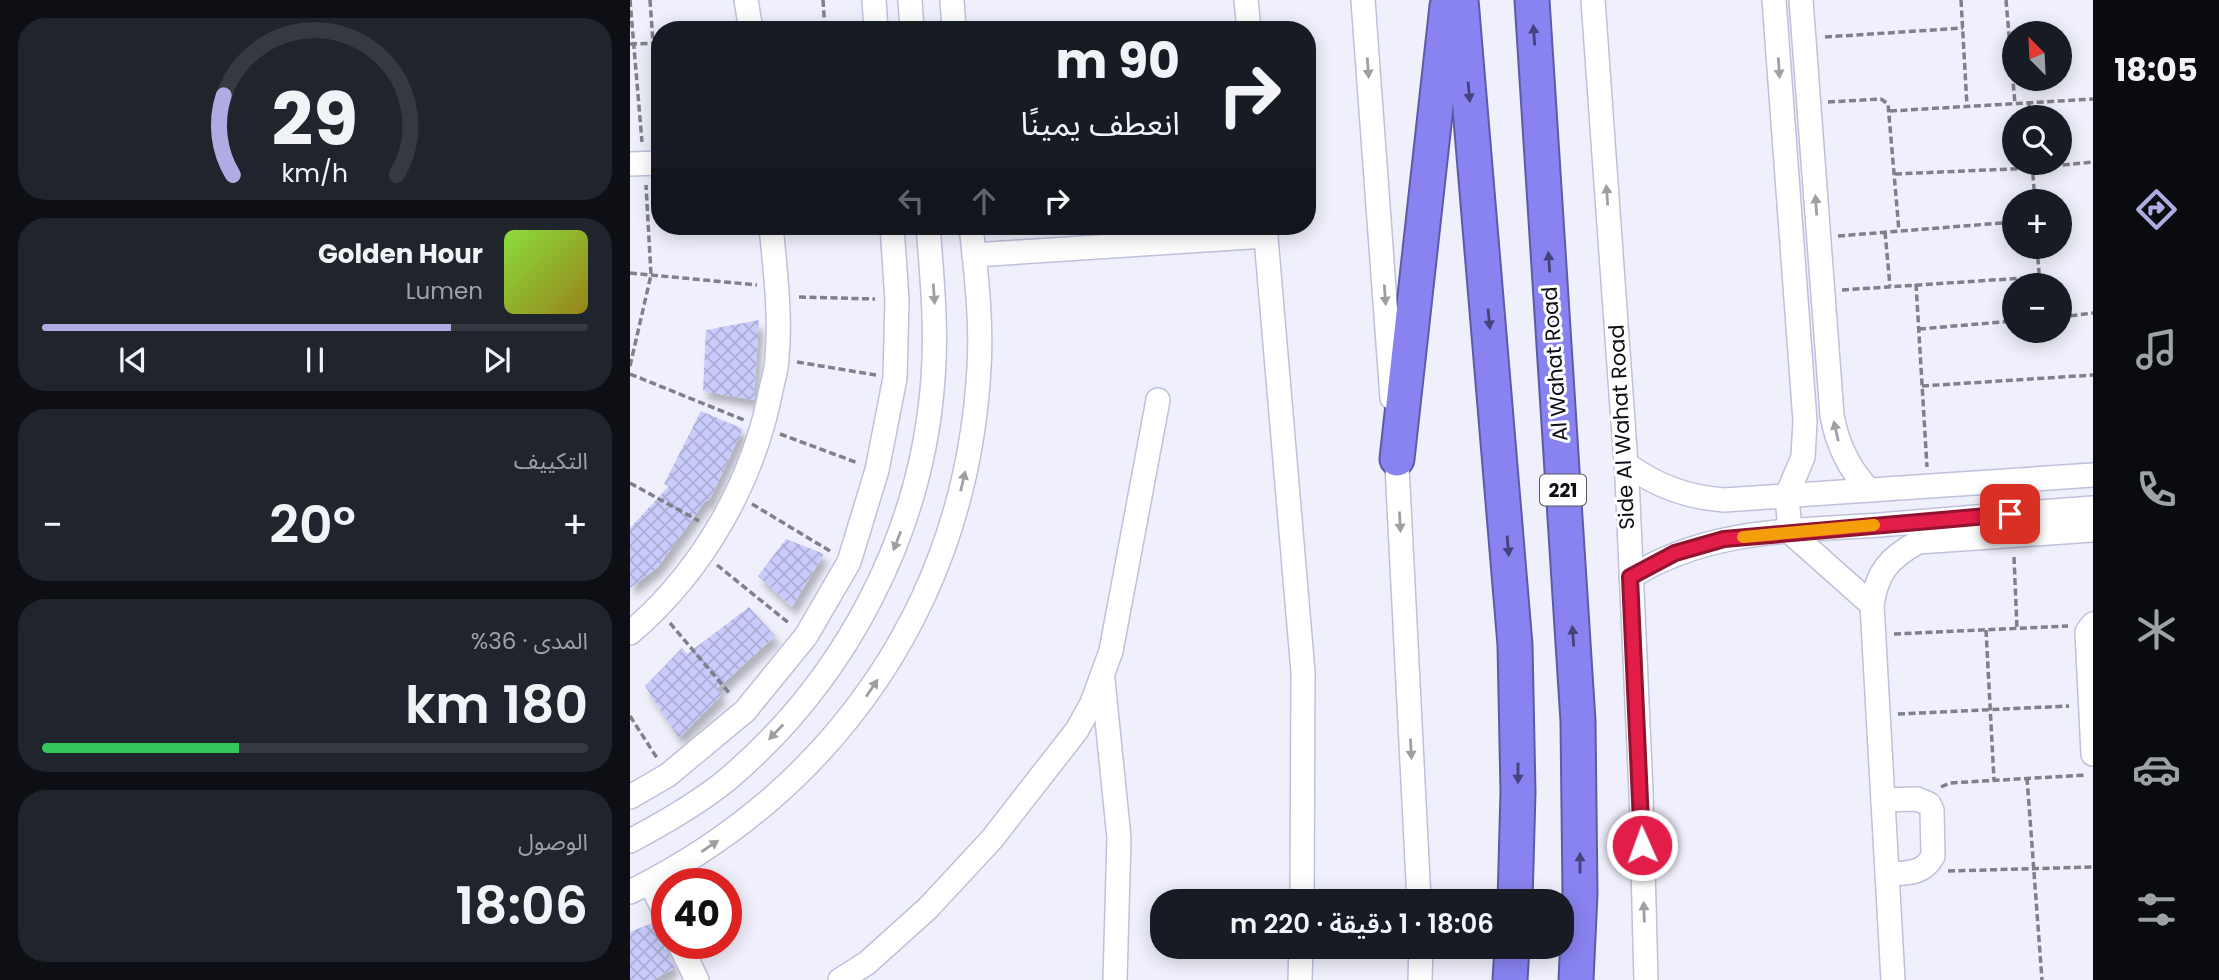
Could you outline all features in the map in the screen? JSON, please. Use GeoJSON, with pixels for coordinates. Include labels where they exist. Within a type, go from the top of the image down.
{"type":"FeatureCollection","features":[{"type":"Feature","properties":{"kind":"highway"},"geometry":{"type":"LineString","coordinates":[[1397,459],[1448,0]]}},
{"type":"Feature","properties":{"kind":"highway"},"geometry":{"type":"LineString","coordinates":[[1461,0],[1514,633],[1518,780],[1515,889]]}},
{"type":"Feature","properties":{"kind":"highway","name":"Al Wahat Road"},"geometry":{"type":"LineString","coordinates":[[1532,0],[1578,720],[1580,894],[1576,980]]}},
{"type":"Feature","properties":{"kind":"highway"},"geometry":{"type":"LineString","coordinates":[[1510,980],[1511,959]]}},
{"type":"Feature","properties":{"kind":"street"},"geometry":{"type":"LineString","coordinates":[[746,0],[750,21]]}},
{"type":"Feature","properties":{"kind":"street"},"geometry":{"type":"LineString","coordinates":[[874,0],[875,21]]}},
{"type":"Feature","properties":{"kind":"street"},"geometry":{"type":"LineString","coordinates":[[910,0],[911,21]]}},
{"type":"Feature","properties":{"kind":"street"},"geometry":{"type":"LineString","coordinates":[[952,0],[953,21]]}},
{"type":"Feature","properties":{"kind":"street"},"geometry":{"type":"LineString","coordinates":[[1246,0],[1248,21]]}},
{"type":"Feature","properties":{"kind":"street"},"geometry":{"type":"LineString","coordinates":[[1363,0],[1397,459],[1418,889]]}},
{"type":"Feature","properties":{"kind":"street","name":"Side Al Wahat Road"},"geometry":{"type":"LineString","coordinates":[[1593,0],[1626,464],[1641,792],[1646,980]]}},
{"type":"Feature","properties":{"kind":"street"},"geometry":{"type":"LineString","coordinates":[[1774,0],[1805,421],[1803,457],[1787,495],[1790,532],[1872,605]]}},
{"type":"Feature","properties":{"kind":"street"},"geometry":{"type":"LineString","coordinates":[[1776,25],[1802,20],[1835,429],[1851,468],[1869,490]]}},
{"type":"Feature","properties":{"kind":"street"},"geometry":{"type":"LineString","coordinates":[[630,634],[658,608],[690,570],[717,530],[747,470],[762,427],[778,359],[772,235]]}},
{"type":"Feature","properties":{"kind":"street"},"geometry":{"type":"LineString","coordinates":[[630,797],[668,775],[745,711],[806,636],[849,562],[877,470],[895,378],[897,300],[892,235]]}},
{"type":"Feature","properties":{"kind":"street"},"geometry":{"type":"LineString","coordinates":[[630,841],[694,803],[726,780],[755,754],[800,706],[832,665],[872,598],[902,526],[914,489],[929,418],[935,345],[929,235]]}},
{"type":"Feature","properties":{"kind":"street"},"geometry":{"type":"LineString","coordinates":[[640,887],[689,861],[732,831],[806,767],[852,716],[897,649],[916,613],[947,538],[969,456],[979,367],[979,323],[972,235]]}},
{"type":"Feature","properties":{"kind":"street"},"geometry":{"type":"LineString","coordinates":[[974,255],[1217,235]]}},
{"type":"Feature","properties":{"kind":"street"},"geometry":{"type":"LineString","coordinates":[[1266,235],[1303,672],[1302,889]]}},
{"type":"Feature","properties":{"kind":"street"},"geometry":{"type":"LineString","coordinates":[[839,980],[867,963],[928,908],[992,839],[1077,730],[1091,704],[1111,651],[1158,400]]}},
{"type":"Feature","properties":{"kind":"street"},"geometry":{"type":"LineString","coordinates":[[1626,464],[1661,486],[1681,494],[1724,499],[2093,475]]}},
{"type":"Feature","properties":{"kind":"street"},"geometry":{"type":"LineString","coordinates":[[1724,499],[1724,539]]}},
{"type":"Feature","properties":{"kind":"street"},"geometry":{"type":"LineString","coordinates":[[1630,577],[1675,553],[1724,539],[2093,508]]}},
{"type":"Feature","properties":{"kind":"street"},"geometry":{"type":"LineString","coordinates":[[1893,980],[1872,605],[1875,586],[1885,567],[1899,552],[1917,542],[2093,530]]}},
{"type":"Feature","properties":{"kind":"street"},"geometry":{"type":"LineString","coordinates":[[2092,625],[2087,632],[2093,754]]}},
{"type":"Feature","properties":{"kind":"street"},"geometry":{"type":"LineString","coordinates":[[1103,676],[1119,838],[1115,980]]}},
{"type":"Feature","properties":{"kind":"street"},"geometry":{"type":"LineString","coordinates":[[1883,800],[1917,799],[1929,804],[1932,810],[1933,856],[1929,863],[1918,872],[1888,874]]}},
{"type":"Feature","properties":{"kind":"street"},"geometry":{"type":"LineString","coordinates":[[687,959],[697,980]]}},
{"type":"Feature","properties":{"kind":"street"},"geometry":{"type":"LineString","coordinates":[[1300,980],[1301,959]]}},
{"type":"Feature","properties":{"kind":"street"},"geometry":{"type":"LineString","coordinates":[[1420,980],[1421,959]]}},
{"type":"Feature","properties":{"kind":"path"},"geometry":{"type":"LineString","coordinates":[[630,366],[651,275],[645,163],[631,44],[631,0]]}},
{"type":"Feature","properties":{"kind":"path"},"geometry":{"type":"LineString","coordinates":[[650,0],[651,21]]}},
{"type":"Feature","properties":{"kind":"path"},"geometry":{"type":"LineString","coordinates":[[823,0],[824,21]]}},
{"type":"Feature","properties":{"kind":"path"},"geometry":{"type":"LineString","coordinates":[[1961,0],[1968,107]]}},
{"type":"Feature","properties":{"kind":"path"},"geometry":{"type":"LineString","coordinates":[[2006,0],[2015,104]]}},
{"type":"Feature","properties":{"kind":"path"},"geometry":{"type":"LineString","coordinates":[[1802,20],[1963,28]]}},
{"type":"Feature","properties":{"kind":"path"},"geometry":{"type":"LineString","coordinates":[[631,44],[651,43]]}},
{"type":"Feature","properties":{"kind":"path"},"geometry":{"type":"LineString","coordinates":[[1808,103],[1881,99],[1888,104],[1899,231]]}},
{"type":"Feature","properties":{"kind":"path"},"geometry":{"type":"LineString","coordinates":[[1890,111],[2093,99]]}},
{"type":"Feature","properties":{"kind":"path"},"geometry":{"type":"LineString","coordinates":[[2072,163],[2093,162]]}},
{"type":"Feature","properties":{"kind":"path"},"geometry":{"type":"LineString","coordinates":[[1895,174],[2002,167]]}},
{"type":"Feature","properties":{"kind":"path"},"geometry":{"type":"LineString","coordinates":[[1818,237],[2002,223]]}},
{"type":"Feature","properties":{"kind":"path"},"geometry":{"type":"LineString","coordinates":[[1885,232],[1890,286]]}},
{"type":"Feature","properties":{"kind":"path"},"geometry":{"type":"LineString","coordinates":[[630,273],[776,291],[897,300]]}},
{"type":"Feature","properties":{"kind":"path"},"geometry":{"type":"LineString","coordinates":[[1822,292],[2002,279]]}},
{"type":"Feature","properties":{"kind":"path"},"geometry":{"type":"LineString","coordinates":[[1916,284],[1928,486]]}},
{"type":"Feature","properties":{"kind":"path"},"geometry":{"type":"LineString","coordinates":[[2072,316],[2093,313]]}},
{"type":"Feature","properties":{"kind":"path"},"geometry":{"type":"LineString","coordinates":[[1919,329],[2002,322]]}},
{"type":"Feature","properties":{"kind":"path"},"geometry":{"type":"LineString","coordinates":[[778,359],[895,378]]}},
{"type":"Feature","properties":{"kind":"path"},"geometry":{"type":"LineString","coordinates":[[630,374],[877,470]]}},
{"type":"Feature","properties":{"kind":"path"},"geometry":{"type":"LineString","coordinates":[[1922,386],[2093,375]]}},
{"type":"Feature","properties":{"kind":"path"},"geometry":{"type":"LineString","coordinates":[[630,483],[717,530]]}},
{"type":"Feature","properties":{"kind":"path"},"geometry":{"type":"LineString","coordinates":[[736,494],[849,562]]}},
{"type":"Feature","properties":{"kind":"path"},"geometry":{"type":"LineString","coordinates":[[2013,535],[2017,629]]}},
{"type":"Feature","properties":{"kind":"path"},"geometry":{"type":"LineString","coordinates":[[702,552],[806,636]]}},
{"type":"Feature","properties":{"kind":"path"},"geometry":{"type":"LineString","coordinates":[[658,608],[745,711]]}},
{"type":"Feature","properties":{"kind":"path"},"geometry":{"type":"LineString","coordinates":[[1874,635],[2092,625]]}},
{"type":"Feature","properties":{"kind":"path"},"geometry":{"type":"LineString","coordinates":[[1986,630],[1994,780]]}},
{"type":"Feature","properties":{"kind":"path"},"geometry":{"type":"LineString","coordinates":[[1879,714],[2090,705]]}},
{"type":"Feature","properties":{"kind":"path"},"geometry":{"type":"LineString","coordinates":[[630,716],[668,775]]}},
{"type":"Feature","properties":{"kind":"path"},"geometry":{"type":"LineString","coordinates":[[1917,799],[1950,783],[2086,775],[2093,772]]}},
{"type":"Feature","properties":{"kind":"path"},"geometry":{"type":"LineString","coordinates":[[2027,778],[2042,980]]}},
{"type":"Feature","properties":{"kind":"path"},"geometry":{"type":"LineString","coordinates":[[1918,872],[2093,867]]}},
{"type":"Feature","properties":{"kind":"building"},"geometry":{"type":"Polygon","coordinates":[[[759,320],[754,400],[703,391],[706,330],[759,320]]]}},
{"type":"Feature","properties":{"kind":"building"},"geometry":{"type":"Polygon","coordinates":[[[701,411],[743,429],[709,501],[706,500],[658,567],[630,588],[630,528],[669,486],[664,484],[701,411]]]}},
{"type":"Feature","properties":{"kind":"building"},"geometry":{"type":"Polygon","coordinates":[[[786,539],[824,554],[792,607],[758,576],[786,539]]]}},
{"type":"Feature","properties":{"kind":"building"},"geometry":{"type":"Polygon","coordinates":[[[749,607],[775,636],[717,689],[722,695],[679,738],[645,686],[682,648],[687,654],[749,607]]]}},
{"type":"Feature","properties":{"kind":"building"},"geometry":{"type":"Polygon","coordinates":[[[651,923],[651,959],[671,959],[675,968],[653,980],[630,980],[630,932],[651,923]]]}},
{"type":"Feature","properties":{"kind":"slow traffic"},"geometry":{"type":"LineString","coordinates":[[1743,537],[1874,525]]}},
{"type":"Feature","properties":{"kind":"route"},"geometry":{"type":"LineString","coordinates":[[1642,845],[1630,577],[1675,553],[1724,539],[2010,514]]}}]}
